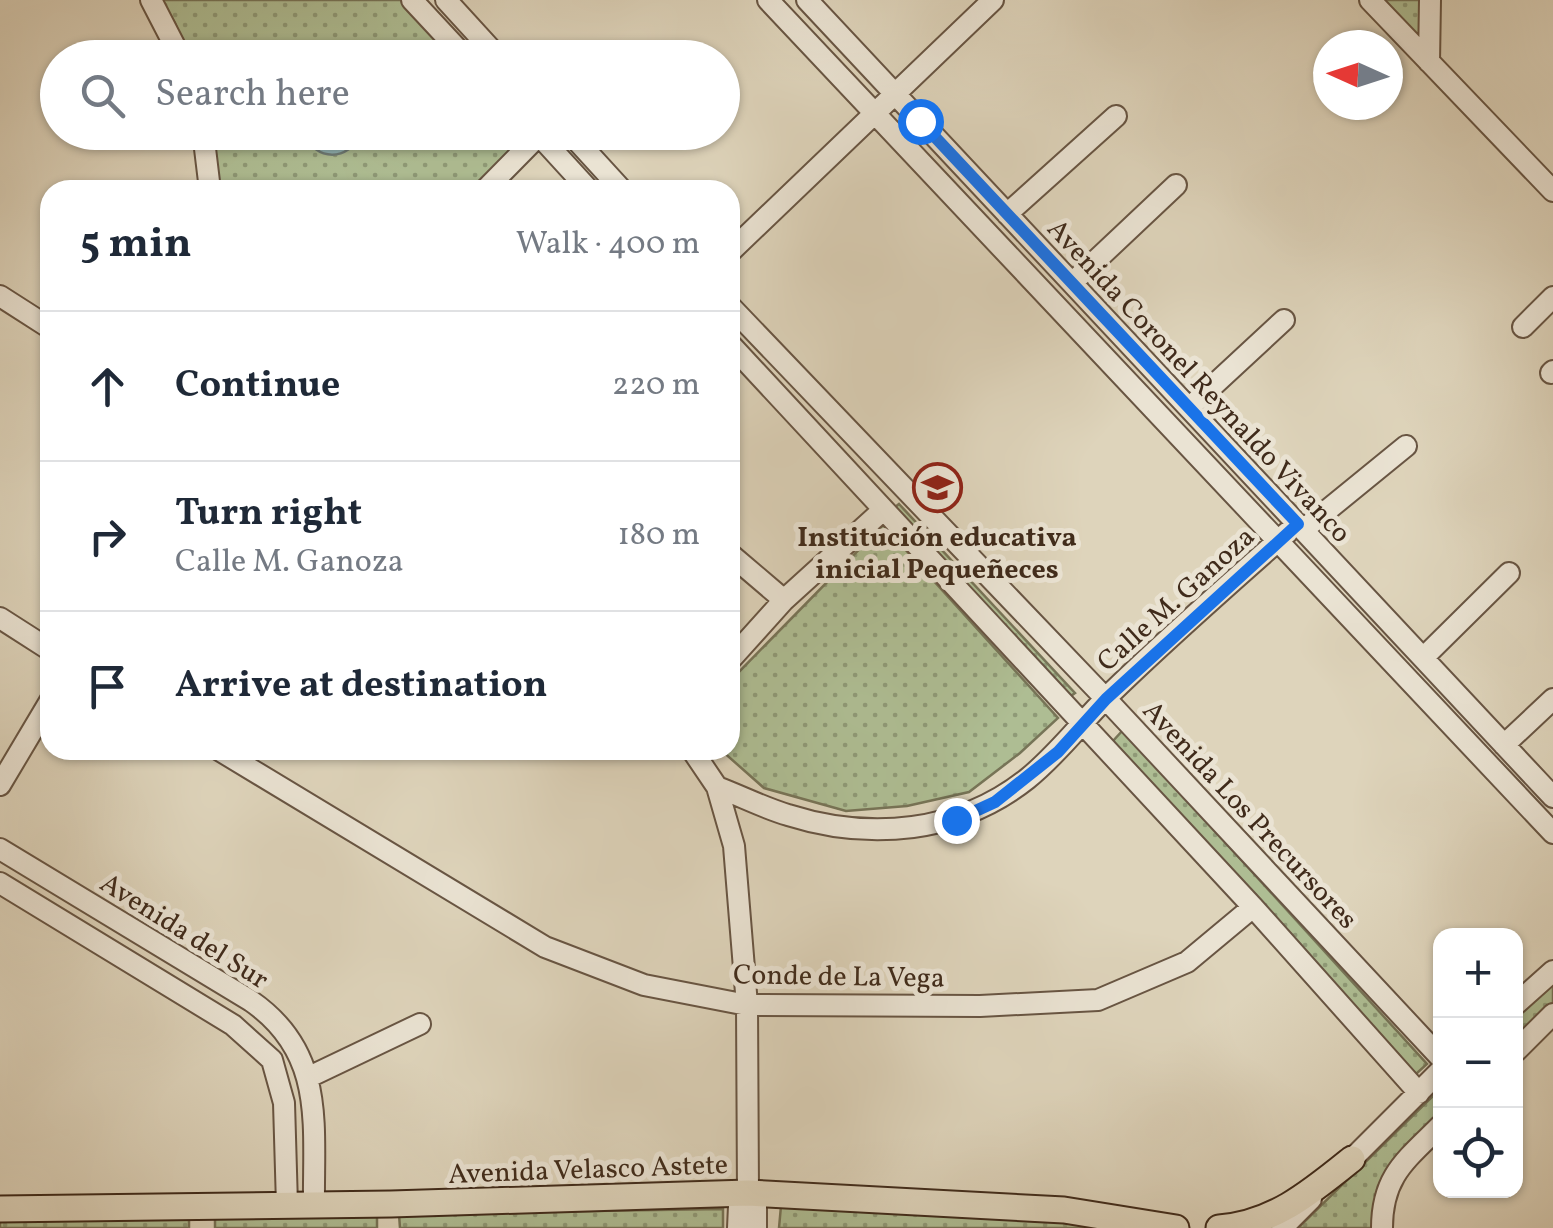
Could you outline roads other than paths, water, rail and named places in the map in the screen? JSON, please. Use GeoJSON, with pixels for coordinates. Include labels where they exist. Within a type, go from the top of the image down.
{"type":"FeatureCollection","features":[{"type":"Feature","properties":{"kind":"main road"},"geometry":{"type":"LineString","coordinates":[[1219,1228],[1246,1225],[1278,1213],[1352,1159]]}},
{"type":"Feature","properties":{"kind":"main road","name":"Avenida Velasco Astete"},"geometry":{"type":"LineString","coordinates":[[0,1208],[212,1217],[314,1205],[391,1216],[748,1193],[1064,1210],[1176,1228]]}},
{"type":"Feature","properties":{"kind":"street"},"geometry":{"type":"LineString","coordinates":[[151,0],[172,40]]}},
{"type":"Feature","properties":{"kind":"street"},"geometry":{"type":"LineString","coordinates":[[412,0],[449,40]]}},
{"type":"Feature","properties":{"kind":"street"},"geometry":{"type":"LineString","coordinates":[[446,0],[483,40]]}},
{"type":"Feature","properties":{"kind":"street","name":"Avenida Coronel Reynaldo Vivanco"},"geometry":{"type":"LineString","coordinates":[[768,0],[1553,833]]}},
{"type":"Feature","properties":{"kind":"street"},"geometry":{"type":"LineString","coordinates":[[740,242],[993,0]]}},
{"type":"Feature","properties":{"kind":"street"},"geometry":{"type":"LineString","coordinates":[[1370,0],[1553,191]]}},
{"type":"Feature","properties":{"kind":"street"},"geometry":{"type":"LineString","coordinates":[[1429,62],[1430,0]]}},
{"type":"Feature","properties":{"kind":"street"},"geometry":{"type":"LineString","coordinates":[[790,24],[811,1]]}},
{"type":"Feature","properties":{"kind":"street","name":"Avenida Coronel Reynaldo Vivanco"},"geometry":{"type":"LineString","coordinates":[[811,1],[1553,797]]}},
{"type":"Feature","properties":{"kind":"street"},"geometry":{"type":"LineString","coordinates":[[1007,214],[1116,116]]}},
{"type":"Feature","properties":{"kind":"street"},"geometry":{"type":"LineString","coordinates":[[205,150],[209,180]]}},
{"type":"Feature","properties":{"kind":"street"},"geometry":{"type":"LineString","coordinates":[[494,180],[523,150]]}},
{"type":"Feature","properties":{"kind":"street"},"geometry":{"type":"LineString","coordinates":[[553,150],[581,180]]}},
{"type":"Feature","properties":{"kind":"street"},"geometry":{"type":"LineString","coordinates":[[585,150],[613,180]]}},
{"type":"Feature","properties":{"kind":"street"},"geometry":{"type":"LineString","coordinates":[[1072,283],[1176,185]]}},
{"type":"Feature","properties":{"kind":"street"},"geometry":{"type":"LineString","coordinates":[[0,296],[40,322]]}},
{"type":"Feature","properties":{"kind":"street"},"geometry":{"type":"LineString","coordinates":[[1524,327],[1553,297]]}},
{"type":"Feature","properties":{"kind":"street"},"geometry":{"type":"LineString","coordinates":[[1079,330],[1099,312]]}},
{"type":"Feature","properties":{"kind":"street","name":"Avenida Los Precursores"},"geometry":{"type":"LineString","coordinates":[[740,316],[1106,699],[1433,1049]]}},
{"type":"Feature","properties":{"kind":"street"},"geometry":{"type":"LineString","coordinates":[[1189,408],[1284,320]]}},
{"type":"Feature","properties":{"kind":"street"},"geometry":{"type":"LineString","coordinates":[[740,355],[1253,906],[1418,1093]]}},
{"type":"Feature","properties":{"kind":"street","name":"Calle M. Ganoza"},"geometry":{"type":"LineString","coordinates":[[717,787],[788,815],[834,826],[902,830],[956,820],[995,802],[1058,752],[1106,699],[1278,541],[1406,446]]}},
{"type":"Feature","properties":{"kind":"street"},"geometry":{"type":"LineString","coordinates":[[740,649],[784,600],[883,510]]}},
{"type":"Feature","properties":{"kind":"street"},"geometry":{"type":"LineString","coordinates":[[740,563],[784,600]]}},
{"type":"Feature","properties":{"kind":"street"},"geometry":{"type":"LineString","coordinates":[[1424,658],[1509,573]]}},
{"type":"Feature","properties":{"kind":"street"},"geometry":{"type":"LineString","coordinates":[[0,618],[40,644]]}},
{"type":"Feature","properties":{"kind":"street"},"geometry":{"type":"LineString","coordinates":[[1504,745],[1553,698]]}},
{"type":"Feature","properties":{"kind":"street"},"geometry":{"type":"LineString","coordinates":[[0,785],[40,719]]}},
{"type":"Feature","properties":{"kind":"street","name":"Conde de La Vega"},"geometry":{"type":"LineString","coordinates":[[236,760],[544,947],[644,985],[747,1005],[980,1006],[1098,1000],[1187,962],[1253,906]]}},
{"type":"Feature","properties":{"kind":"street"},"geometry":{"type":"LineString","coordinates":[[699,760],[717,787],[734,846],[747,1005],[748,1193],[739,1206],[738,1228]]}},
{"type":"Feature","properties":{"kind":"street"},"geometry":{"type":"LineString","coordinates":[[726,820],[746,798]]}},
{"type":"Feature","properties":{"kind":"street","name":"Avenida del Sur"},"geometry":{"type":"LineString","coordinates":[[0,849],[264,1010],[297,1046],[309,1077],[314,1205]]}},
{"type":"Feature","properties":{"kind":"street","name":"Avenida del Sur"},"geometry":{"type":"LineString","coordinates":[[0,884],[232,1025],[272,1060],[284,1104],[287,1206]]}},
{"type":"Feature","properties":{"kind":"street"},"geometry":{"type":"LineString","coordinates":[[1523,998],[1553,970]]}},
{"type":"Feature","properties":{"kind":"street"},"geometry":{"type":"LineString","coordinates":[[1523,1044],[1553,1014]]}},
{"type":"Feature","properties":{"kind":"street"},"geometry":{"type":"LineString","coordinates":[[309,1077],[420,1024]]}},
{"type":"Feature","properties":{"kind":"street"},"geometry":{"type":"LineString","coordinates":[[1282,1228],[1433,1078]]}},
{"type":"Feature","properties":{"kind":"street"},"geometry":{"type":"LineString","coordinates":[[1382,1228],[1384,1192],[1392,1176],[1433,1133]]}},
{"type":"Feature","properties":{"kind":"street"},"geometry":{"type":"LineString","coordinates":[[748,1193],[756,1204],[756,1228]]}},
{"type":"Feature","properties":{"kind":"water"},"geometry":{"type":"Polygon","coordinates":[[[318,150],[347,150],[332,155],[318,150]]]}},
{"type":"Feature","properties":{"kind":"place","name":"Institución educativa inicial Pequeñeces"},"geometry":{"type":"Point","coordinates":[937,488]}}]}
